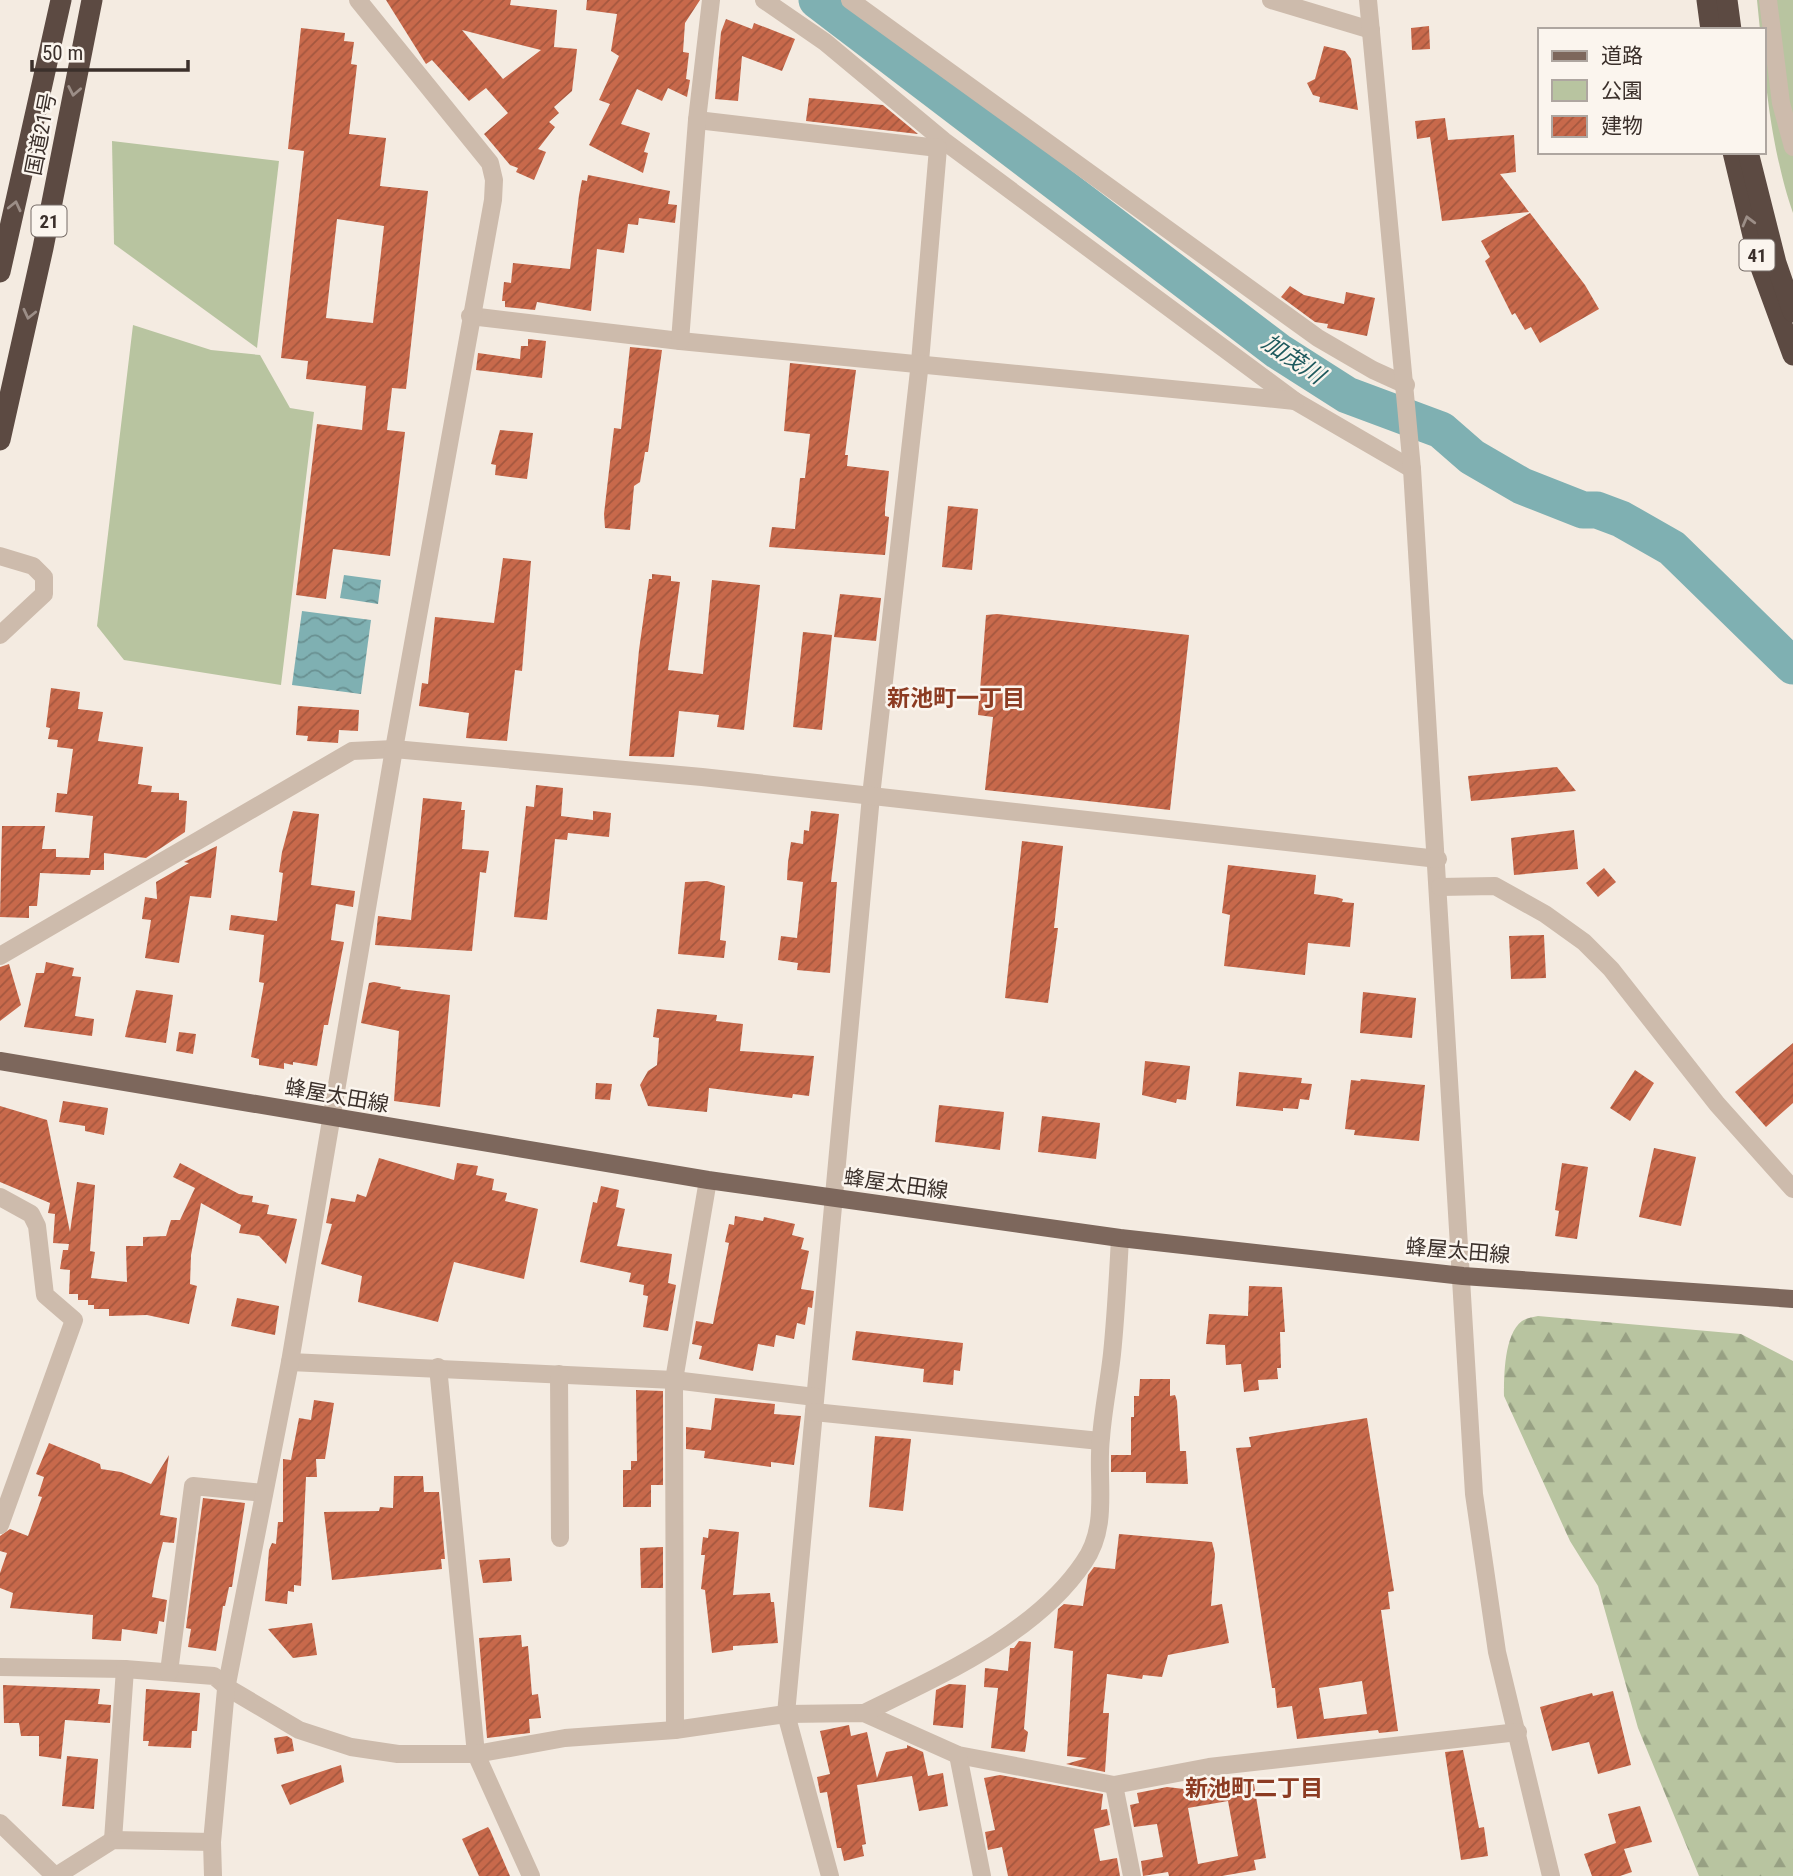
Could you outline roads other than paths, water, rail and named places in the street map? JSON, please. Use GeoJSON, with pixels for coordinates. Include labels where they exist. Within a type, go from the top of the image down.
{"type":"FeatureCollection","features":[{"type":"Feature","properties":{"kind":"highway","name":"国道21号"},"geometry":{"type":"LineString","coordinates":[[0,272],[61,0]]}},
{"type":"Feature","properties":{"kind":"highway","name":"国道21号"},"geometry":{"type":"LineString","coordinates":[[0,440],[43,248],[92,0]]}},
{"type":"Feature","properties":{"kind":"highway"},"geometry":{"type":"LineString","coordinates":[[1707,0],[1711,28]]}},
{"type":"Feature","properties":{"kind":"highway"},"geometry":{"type":"LineString","coordinates":[[1727,0],[1731,28]]}},
{"type":"Feature","properties":{"kind":"highway","name":"41"},"geometry":{"type":"LineString","coordinates":[[1733,154],[1760,265],[1793,355]]}},
{"type":"Feature","properties":{"kind":"highway","name":"41"},"geometry":{"type":"LineString","coordinates":[[1749,154],[1776,263],[1793,312]]}},
{"type":"Feature","properties":{"kind":"main road","name":"蜂屋太田線"},"geometry":{"type":"LineString","coordinates":[[0,1061],[708,1180],[1120,1238],[1463,1276],[1793,1299]]}},
{"type":"Feature","properties":{"kind":"street"},"geometry":{"type":"LineString","coordinates":[[213,1876],[212,1842],[228,1688],[290,1362],[394,749],[493,200],[491,163],[358,0]]}},
{"type":"Feature","properties":{"kind":"street"},"geometry":{"type":"LineString","coordinates":[[680,341],[697,120],[711,0]]}},
{"type":"Feature","properties":{"kind":"street"},"geometry":{"type":"LineString","coordinates":[[764,0],[825,42],[941,145],[1295,401],[1412,469]]}},
{"type":"Feature","properties":{"kind":"street"},"geometry":{"type":"LineString","coordinates":[[850,0],[1318,338],[1373,370],[1406,385]]}},
{"type":"Feature","properties":{"kind":"street"},"geometry":{"type":"LineString","coordinates":[[1271,0],[1371,30]]}},
{"type":"Feature","properties":{"kind":"street"},"geometry":{"type":"LineString","coordinates":[[1368,0],[1412,469],[1440,887],[1474,1494],[1497,1652],[1551,1876]]}},
{"type":"Feature","properties":{"kind":"street"},"geometry":{"type":"LineString","coordinates":[[1768,0],[1781,103],[1793,146]]}},
{"type":"Feature","properties":{"kind":"street"},"geometry":{"type":"LineString","coordinates":[[697,120],[941,145]]}},
{"type":"Feature","properties":{"kind":"street"},"geometry":{"type":"LineString","coordinates":[[830,1876],[786,1714],[871,796],[920,362],[941,145]]}},
{"type":"Feature","properties":{"kind":"street"},"geometry":{"type":"LineString","coordinates":[[470,316],[680,341],[920,362],[1295,401]]}},
{"type":"Feature","properties":{"kind":"street"},"geometry":{"type":"LineString","coordinates":[[0,556],[33,566],[44,577],[44,594],[0,635]]}},
{"type":"Feature","properties":{"kind":"street"},"geometry":{"type":"LineString","coordinates":[[0,956],[352,751],[394,749],[871,796],[1438,859]]}},
{"type":"Feature","properties":{"kind":"street"},"geometry":{"type":"LineString","coordinates":[[1440,887],[1495,886],[1545,914],[1584,942],[1611,969],[1717,1104],[1793,1189]]}},
{"type":"Feature","properties":{"kind":"street"},"geometry":{"type":"LineString","coordinates":[[675,1730],[674,1380],[708,1180]]}},
{"type":"Feature","properties":{"kind":"street"},"geometry":{"type":"LineString","coordinates":[[0,1197],[31,1214],[37,1226],[45,1295],[74,1320],[0,1525]]}},
{"type":"Feature","properties":{"kind":"street"},"geometry":{"type":"LineString","coordinates":[[864,1713],[934,1679],[996,1643],[1056,1597],[1086,1560],[1101,1516],[1100,1441],[1112,1354],[1120,1238]]}},
{"type":"Feature","properties":{"kind":"street"},"geometry":{"type":"LineString","coordinates":[[290,1362],[674,1380],[815,1405],[1100,1441]]}},
{"type":"Feature","properties":{"kind":"street"},"geometry":{"type":"LineString","coordinates":[[438,1367],[476,1754],[531,1876]]}},
{"type":"Feature","properties":{"kind":"street"},"geometry":{"type":"LineString","coordinates":[[559,1374],[560,1538]]}},
{"type":"Feature","properties":{"kind":"street"},"geometry":{"type":"LineString","coordinates":[[169,1672],[193,1486],[264,1493]]}},
{"type":"Feature","properties":{"kind":"street"},"geometry":{"type":"LineString","coordinates":[[0,1667],[125,1669],[214,1676],[228,1688],[299,1730],[351,1747],[398,1754],[476,1754],[565,1738],[675,1730],[786,1714],[864,1713],[958,1755],[1114,1785],[1209,1767],[1518,1732]]}},
{"type":"Feature","properties":{"kind":"street"},"geometry":{"type":"LineString","coordinates":[[113,1840],[125,1669]]}},
{"type":"Feature","properties":{"kind":"street"},"geometry":{"type":"LineString","coordinates":[[958,1755],[982,1876]]}},
{"type":"Feature","properties":{"kind":"street"},"geometry":{"type":"LineString","coordinates":[[1114,1785],[1132,1876]]}},
{"type":"Feature","properties":{"kind":"street"},"geometry":{"type":"LineString","coordinates":[[0,1823],[56,1876],[113,1840],[212,1842]]}},
{"type":"Feature","properties":{"kind":"water"},"geometry":{"type":"Polygon","coordinates":[[[344,575],[381,580],[378,604],[340,598],[344,575]]]}},
{"type":"Feature","properties":{"kind":"water"},"geometry":{"type":"Polygon","coordinates":[[[302,611],[371,620],[361,694],[292,685],[302,611]]]}},
{"type":"Feature","properties":{"kind":"waterway","name":"加茂川"},"geometry":{"type":"LineString","coordinates":[[817,0],[1278,351],[1347,395],[1441,430],[1472,457],[1522,486],[1583,510],[1597,510],[1621,519],[1672,548],[1793,666]]}},
{"type":"Feature","properties":{"kind":"district","name":"新池町一丁目"},"geometry":{"type":"Point","coordinates":[956,698]}},
{"type":"Feature","properties":{"kind":"district","name":"新池町二丁目"},"geometry":{"type":"Point","coordinates":[1254,1788]}}]}
